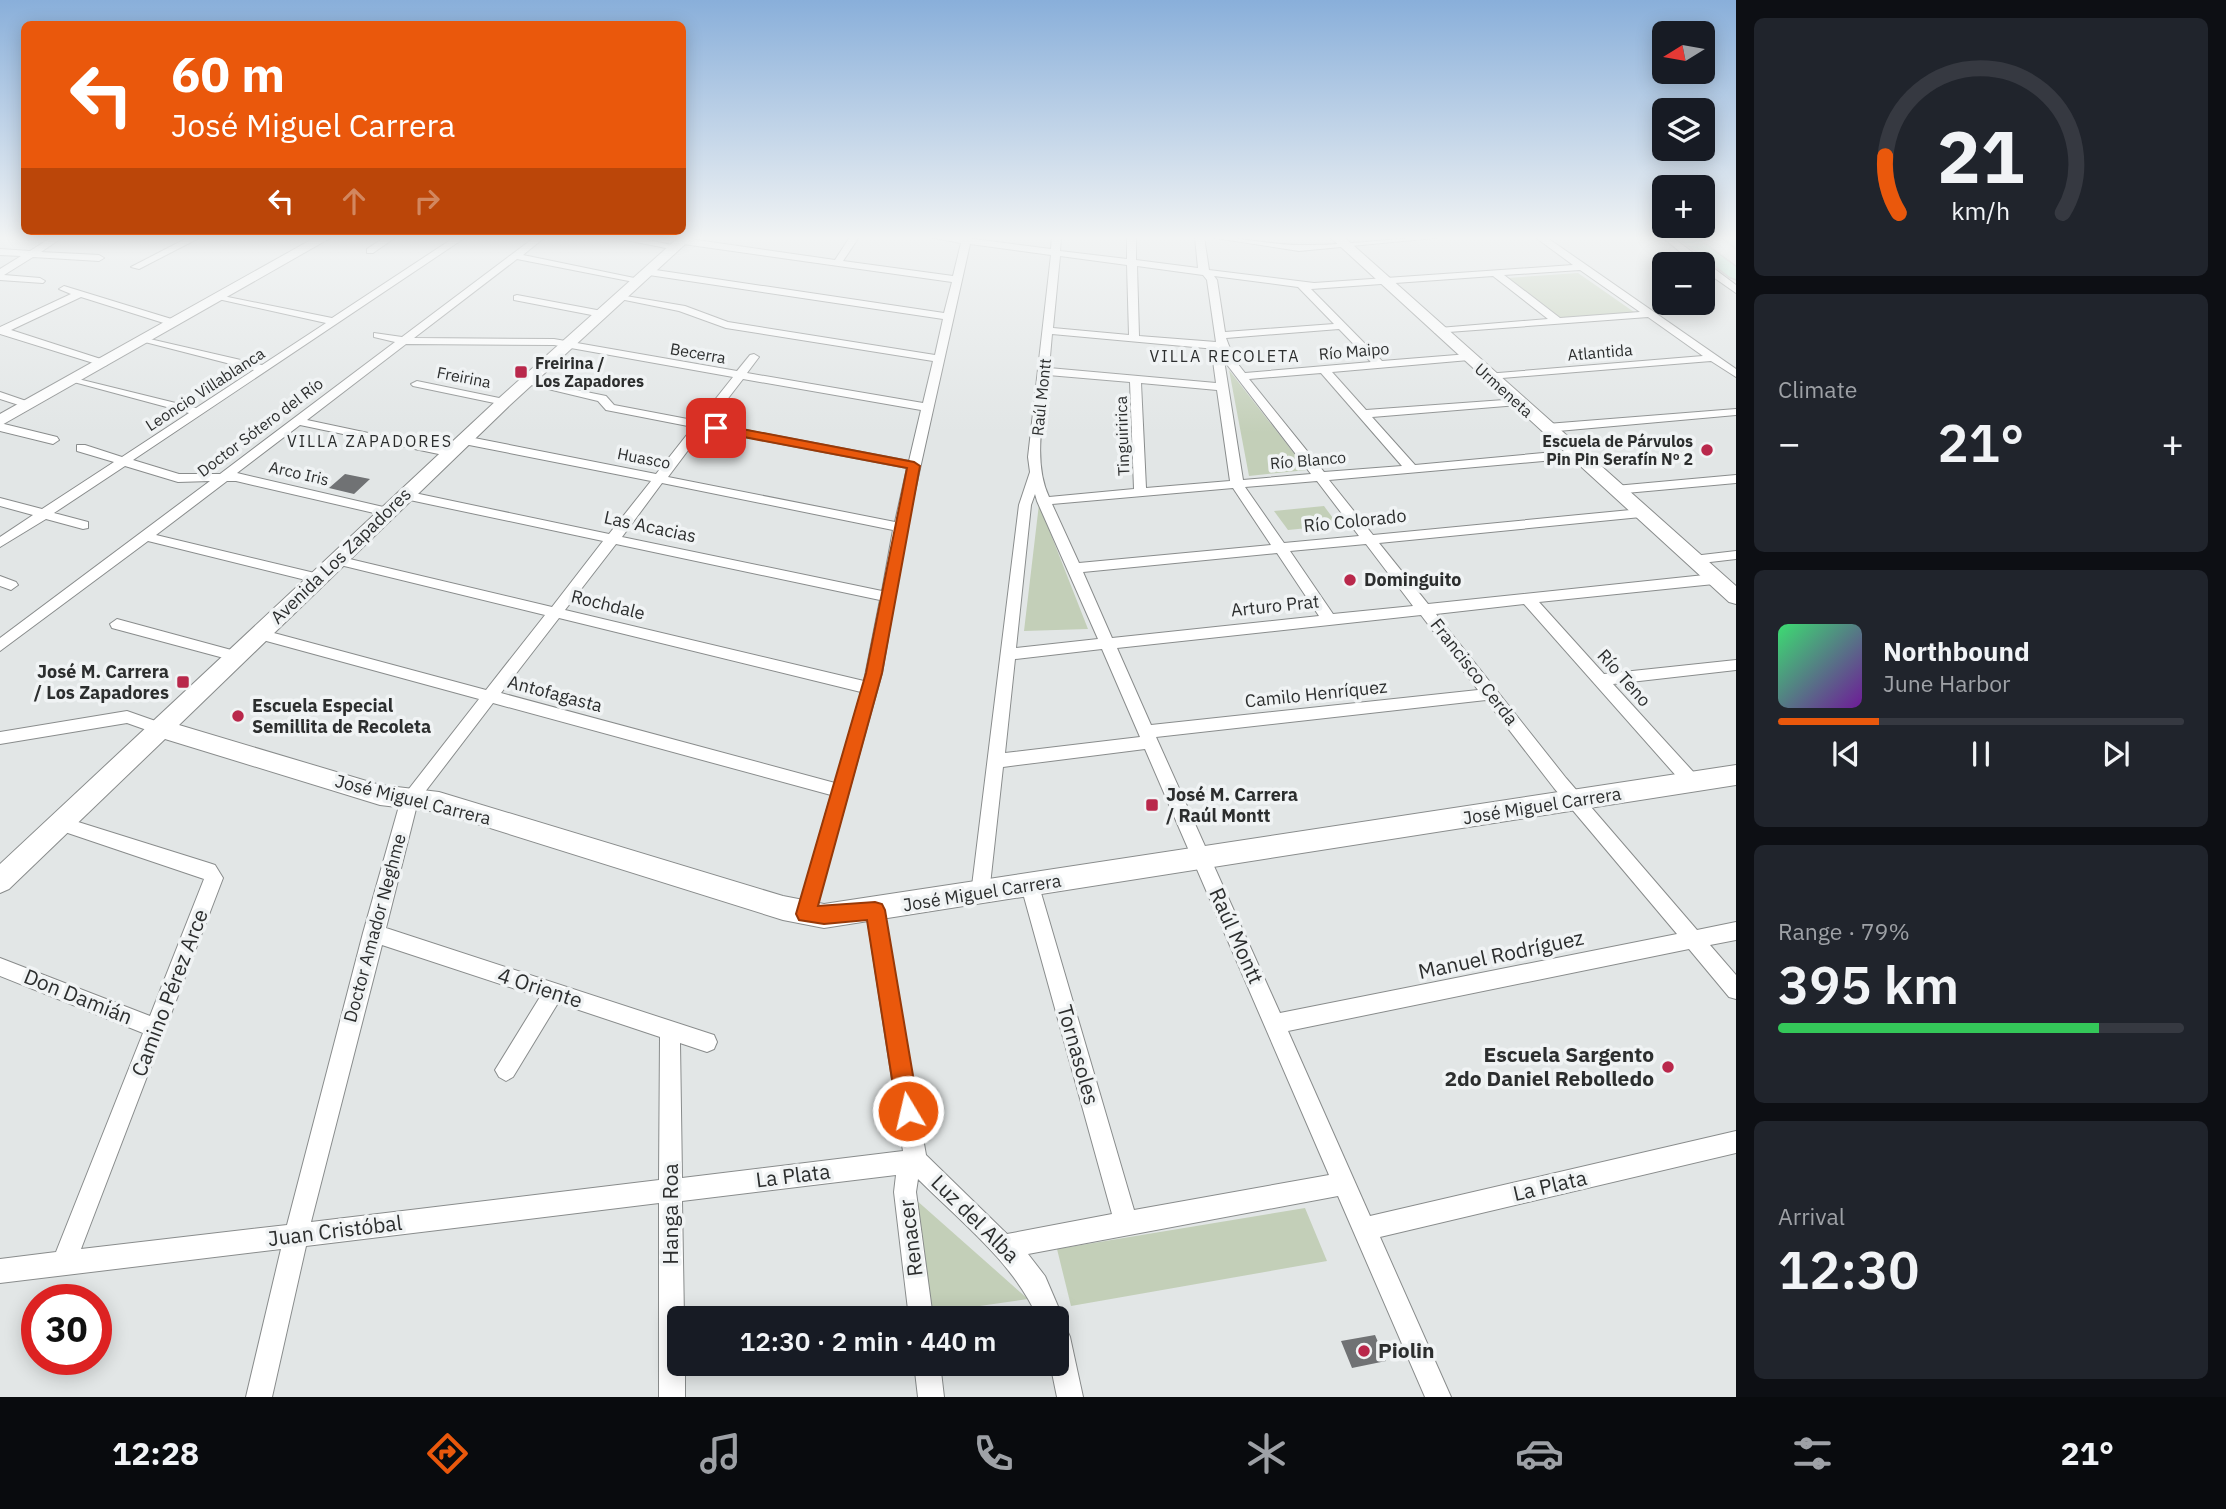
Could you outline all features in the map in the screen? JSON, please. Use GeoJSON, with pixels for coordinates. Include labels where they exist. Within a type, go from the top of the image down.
{"type":"FeatureCollection","features":[{"type":"Feature","properties":{"kind":"street"},"geometry":{"type":"LineString","coordinates":[[0,330],[62,302]]}},
{"type":"Feature","properties":{"kind":"street"},"geometry":{"type":"LineString","coordinates":[[107,302],[174,323]]}},
{"type":"Feature","properties":{"kind":"street"},"geometry":{"type":"LineString","coordinates":[[0,421],[212,302]]}},
{"type":"Feature","properties":{"kind":"street"},"geometry":{"type":"LineString","coordinates":[[244,302],[336,323]]}},
{"type":"Feature","properties":{"kind":"street","name":"Leoncio Villablanca"},"geometry":{"type":"LineString","coordinates":[[0,543],[366,302]]}},
{"type":"Feature","properties":{"kind":"street","name":"Doctor Sótero del Río"},"geometry":{"type":"LineString","coordinates":[[0,646],[455,302]]}},
{"type":"Feature","properties":{"kind":"street"},"geometry":{"type":"LineString","coordinates":[[539,302],[602,314]]}},
{"type":"Feature","properties":{"kind":"street","name":"Avenida Los Zapadores"},"geometry":{"type":"LineString","coordinates":[[0,881],[405,495],[615,302]]}},
{"type":"Feature","properties":{"kind":"street"},"geometry":{"type":"LineString","coordinates":[[646,302],[681,308],[726,325],[940,359]]}},
{"type":"Feature","properties":{"kind":"street"},"geometry":{"type":"LineString","coordinates":[[839,302],[949,317]]}},
{"type":"Feature","properties":{"kind":"street"},"geometry":{"type":"LineString","coordinates":[[806,914],[870,688],[881,642],[900,527],[953,302]]}},
{"type":"Feature","properties":{"kind":"street","name":"Raúl Montt"},"geometry":{"type":"LineString","coordinates":[[1051,302],[1034,457],[1035,474],[1044,501],[1438,1397]]}},
{"type":"Feature","properties":{"kind":"street"},"geometry":{"type":"LineString","coordinates":[[1133,302],[1134,338]]}},
{"type":"Feature","properties":{"kind":"street","name":"Francisco Cerda"},"geometry":{"type":"LineString","coordinates":[[1215,302],[1221,341],[1218,361],[1237,484],[1329,620]]}},
{"type":"Feature","properties":{"kind":"street"},"geometry":{"type":"LineString","coordinates":[[1319,302],[1380,365]]}},
{"type":"Feature","properties":{"kind":"street","name":"Urmeneta"},"geometry":{"type":"LineString","coordinates":[[1407,302],[1736,597]]}},
{"type":"Feature","properties":{"kind":"street"},"geometry":{"type":"LineString","coordinates":[[1533,302],[1558,321]]}},
{"type":"Feature","properties":{"kind":"street"},"geometry":{"type":"LineString","coordinates":[[1633,302],[1736,374]]}},
{"type":"Feature","properties":{"kind":"street"},"geometry":{"type":"LineString","coordinates":[[1439,331],[1650,314]]}},
{"type":"Feature","properties":{"kind":"street"},"geometry":{"type":"LineString","coordinates":[[1048,331],[1221,341],[1342,326]]}},
{"type":"Feature","properties":{"kind":"street"},"geometry":{"type":"LineString","coordinates":[[0,330],[103,363]]}},
{"type":"Feature","properties":{"kind":"street","name":"Becerra"},"geometry":{"type":"LineString","coordinates":[[378,335],[404,341],[534,341],[567,345],[929,408]]}},
{"type":"Feature","properties":{"kind":"street"},"geometry":{"type":"LineString","coordinates":[[145,339],[265,369]]}},
{"type":"Feature","properties":{"kind":"street","name":"Francisco Cerda"},"geometry":{"type":"LineString","coordinates":[[1221,341],[1243,376],[1490,694],[1575,801],[1736,990]]}},
{"type":"Feature","properties":{"kind":"street","name":"Doctor Amador Neghme"},"geometry":{"type":"LineString","coordinates":[[259,1397],[296,1236],[410,799],[754,357]]}},
{"type":"Feature","properties":{"kind":"street","name":"Río Maipo"},"geometry":{"type":"LineString","coordinates":[[1243,376],[1469,358]]}},
{"type":"Feature","properties":{"kind":"street","name":"Atlantida"},"geometry":{"type":"LineString","coordinates":[[1490,376],[1713,358]]}},
{"type":"Feature","properties":{"kind":"street"},"geometry":{"type":"LineString","coordinates":[[1324,370],[1411,468]]}},
{"type":"Feature","properties":{"kind":"street"},"geometry":{"type":"LineString","coordinates":[[1044,371],[1222,387]]}},
{"type":"Feature","properties":{"kind":"street"},"geometry":{"type":"LineString","coordinates":[[74,379],[199,412]]}},
{"type":"Feature","properties":{"kind":"street","name":"Tinguiririca"},"geometry":{"type":"LineString","coordinates":[[1135,379],[1140,492]]}},
{"type":"Feature","properties":{"kind":"street"},"geometry":{"type":"LineString","coordinates":[[527,382],[602,398],[610,408],[914,466]]}},
{"type":"Feature","properties":{"kind":"street","name":"Freirina"},"geometry":{"type":"LineString","coordinates":[[417,384],[504,402]]}},
{"type":"Feature","properties":{"kind":"street"},"geometry":{"type":"LineString","coordinates":[[0,395],[28,405]]}},
{"type":"Feature","properties":{"kind":"street"},"geometry":{"type":"LineString","coordinates":[[1364,414],[1518,402]]}},
{"type":"Feature","properties":{"kind":"street"},"geometry":{"type":"LineString","coordinates":[[1547,428],[1736,412]]}},
{"type":"Feature","properties":{"kind":"street"},"geometry":{"type":"LineString","coordinates":[[298,421],[449,454]]}},
{"type":"Feature","properties":{"kind":"street"},"geometry":{"type":"LineString","coordinates":[[0,427],[54,440]]}},
{"type":"Feature","properties":{"kind":"street","name":"Huasco"},"geometry":{"type":"LineString","coordinates":[[464,440],[900,527]]}},
{"type":"Feature","properties":{"kind":"street","name":"Arco Iris"},"geometry":{"type":"LineString","coordinates":[[81,449],[178,478],[224,476],[387,512]]}},
{"type":"Feature","properties":{"kind":"street","name":"Río Blanco"},"geometry":{"type":"LineString","coordinates":[[1044,501],[1576,454]]}},
{"type":"Feature","properties":{"kind":"street","name":"Raúl Montt"},"geometry":{"type":"LineString","coordinates":[[980,894],[1025,505],[1035,474]]}},
{"type":"Feature","properties":{"kind":"street"},"geometry":{"type":"LineString","coordinates":[[1615,490],[1736,478]]}},
{"type":"Feature","properties":{"kind":"street","name":"Las Acacias"},"geometry":{"type":"LineString","coordinates":[[405,495],[887,597]]}},
{"type":"Feature","properties":{"kind":"street"},"geometry":{"type":"LineString","coordinates":[[0,502],[83,525]]}},
{"type":"Feature","properties":{"kind":"street","name":"Río Colorado"},"geometry":{"type":"LineString","coordinates":[[1074,568],[1641,513]]}},
{"type":"Feature","properties":{"kind":"street"},"geometry":{"type":"LineString","coordinates":[[144,536],[318,578]]}},
{"type":"Feature","properties":{"kind":"street"},"geometry":{"type":"LineString","coordinates":[[1693,560],[1736,555]]}},
{"type":"Feature","properties":{"kind":"street","name":"Rochdale"},"geometry":{"type":"LineString","coordinates":[[337,560],[870,688]]}},
{"type":"Feature","properties":{"kind":"street","name":"Arturo Prat"},"geometry":{"type":"LineString","coordinates":[[1008,654],[1714,579]]}},
{"type":"Feature","properties":{"kind":"street","name":"Río Teno"},"geometry":{"type":"LineString","coordinates":[[1528,599],[1692,782]]}},
{"type":"Feature","properties":{"kind":"street"},"geometry":{"type":"LineString","coordinates":[[117,624],[235,656]]}},
{"type":"Feature","properties":{"kind":"street","name":"Antofagasta"},"geometry":{"type":"LineString","coordinates":[[259,634],[841,791]]}},
{"type":"Feature","properties":{"kind":"street"},"geometry":{"type":"LineString","coordinates":[[1600,680],[1736,665]]}},
{"type":"Feature","properties":{"kind":"street","name":"Camilo Henríquez"},"geometry":{"type":"LineString","coordinates":[[996,761],[1149,737],[1490,694]]}},
{"type":"Feature","properties":{"kind":"street","name":"José Miguel Carrera"},"geometry":{"type":"LineString","coordinates":[[0,738],[127,718],[137,719],[158,728],[380,795],[439,802],[806,914],[824,916],[1736,775]]}},
{"type":"Feature","properties":{"kind":"street","name":"Camino Pérez Arce"},"geometry":{"type":"LineString","coordinates":[[59,823],[214,875],[64,1263]]}},
{"type":"Feature","properties":{"kind":"street","name":"Tornasoles"},"geometry":{"type":"LineString","coordinates":[[1030,886],[1126,1223]]}},
{"type":"Feature","properties":{"kind":"street","name":"Luz del Alba"},"geometry":{"type":"LineString","coordinates":[[875,910],[916,1161],[1005,1246],[1035,1285],[1045,1306]]}},
{"type":"Feature","properties":{"kind":"street","name":"Manuel Rodríguez"},"geometry":{"type":"LineString","coordinates":[[1275,1024],[1736,931]]}},
{"type":"Feature","properties":{"kind":"street","name":"4 Oriente"},"geometry":{"type":"LineString","coordinates":[[373,933],[707,1042]]}},
{"type":"Feature","properties":{"kind":"street","name":"Don Damián"},"geometry":{"type":"LineString","coordinates":[[0,967],[156,1028]]}},
{"type":"Feature","properties":{"kind":"street"},"geometry":{"type":"LineString","coordinates":[[506,1070],[554,992]]}},
{"type":"Feature","properties":{"kind":"street","name":"Hanga Roa"},"geometry":{"type":"LineString","coordinates":[[670,1030],[671,1397]]}},
{"type":"Feature","properties":{"kind":"street","name":"La Plata"},"geometry":{"type":"LineString","coordinates":[[1364,1229],[1736,1142]]}},
{"type":"Feature","properties":{"kind":"street","name":"La Plata"},"geometry":{"type":"LineString","coordinates":[[671,1191],[916,1161]]}},
{"type":"Feature","properties":{"kind":"street","name":"Renacer"},"geometry":{"type":"LineString","coordinates":[[916,1161],[907,1175],[905,1192],[919,1306]]}},
{"type":"Feature","properties":{"kind":"street"},"geometry":{"type":"LineString","coordinates":[[1005,1246],[1345,1183]]}},
{"type":"Feature","properties":{"kind":"street","name":"Juan Cristóbal"},"geometry":{"type":"LineString","coordinates":[[0,1270],[671,1191]]}},
{"type":"Feature","properties":{"kind":"street"},"geometry":{"type":"LineString","coordinates":[[929,1376],[931,1397]]}},
{"type":"Feature","properties":{"kind":"street"},"geometry":{"type":"LineString","coordinates":[[1065,1376],[1070,1397]]}},
{"type":"Feature","properties":{"kind":"green space"},"geometry":{"type":"Polygon","coordinates":[[[1540,302],[1620,302],[1634,312],[1561,318],[1540,302]]]}},
{"type":"Feature","properties":{"kind":"green space"},"geometry":{"type":"Polygon","coordinates":[[[1229,370],[1307,470],[1249,476],[1229,370]]]}},
{"type":"Feature","properties":{"kind":"green space"},"geometry":{"type":"Polygon","coordinates":[[[1039,504],[1088,629],[1024,631],[1039,504]]]}},
{"type":"Feature","properties":{"kind":"green space"},"geometry":{"type":"Polygon","coordinates":[[[1324,506],[1338,525],[1288,530],[1274,511],[1324,506]]]}},
{"type":"Feature","properties":{"kind":"green space"},"geometry":{"type":"Polygon","coordinates":[[[915,1199],[1028,1299],[980,1306],[930,1306],[915,1199]]]}},
{"type":"Feature","properties":{"kind":"green space"},"geometry":{"type":"Polygon","coordinates":[[[1305,1208],[1327,1261],[1071,1306],[1057,1249],[1305,1208]]]}},
{"type":"Feature","properties":{"kind":"building"},"geometry":{"type":"Polygon","coordinates":[[[345,474],[370,479],[354,494],[329,488],[345,474]]]}},
{"type":"Feature","properties":{"kind":"building","name":"Piolin"},"geometry":{"type":"Polygon","coordinates":[[[1375,1335],[1386,1361],[1352,1368],[1341,1341],[1375,1335]]]}},
{"type":"Feature","properties":{"kind":"place","name":"Freirina / Los Zapadores"},"geometry":{"type":"Point","coordinates":[521,372]}},
{"type":"Feature","properties":{"kind":"place","name":"Escuela de Párvulos Pin Pin Serafín Nº 2"},"geometry":{"type":"Point","coordinates":[1707,450]}},
{"type":"Feature","properties":{"kind":"place","name":"Dominguito"},"geometry":{"type":"Point","coordinates":[1350,580]}},
{"type":"Feature","properties":{"kind":"place","name":"José M. Carrera / Los Zapadores"},"geometry":{"type":"Point","coordinates":[183,682]}},
{"type":"Feature","properties":{"kind":"place","name":"Escuela Especial Semillita de Recoleta"},"geometry":{"type":"Point","coordinates":[238,716]}},
{"type":"Feature","properties":{"kind":"place","name":"José M. Carrera / Raúl Montt"},"geometry":{"type":"Point","coordinates":[1152,805]}},
{"type":"Feature","properties":{"kind":"place","name":"Escuela Sargento 2do Daniel Rebolledo"},"geometry":{"type":"Point","coordinates":[1668,1067]}},
{"type":"Feature","properties":{"kind":"place","name":"Piolin"},"geometry":{"type":"Point","coordinates":[1364,1351]}},
{"type":"Feature","properties":{"kind":"district","name":"VILLA RECOLETA"},"geometry":{"type":"Point","coordinates":[1225,356]}},
{"type":"Feature","properties":{"kind":"district","name":"VILLA ZAPADORES"},"geometry":{"type":"Point","coordinates":[370,441]}},
{"type":"Feature","properties":{"kind":"route"},"geometry":{"type":"LineString","coordinates":[[716,428],[914,466],[900,527],[874,673],[806,914],[845,915],[875,910],[908,1111]]}}]}
